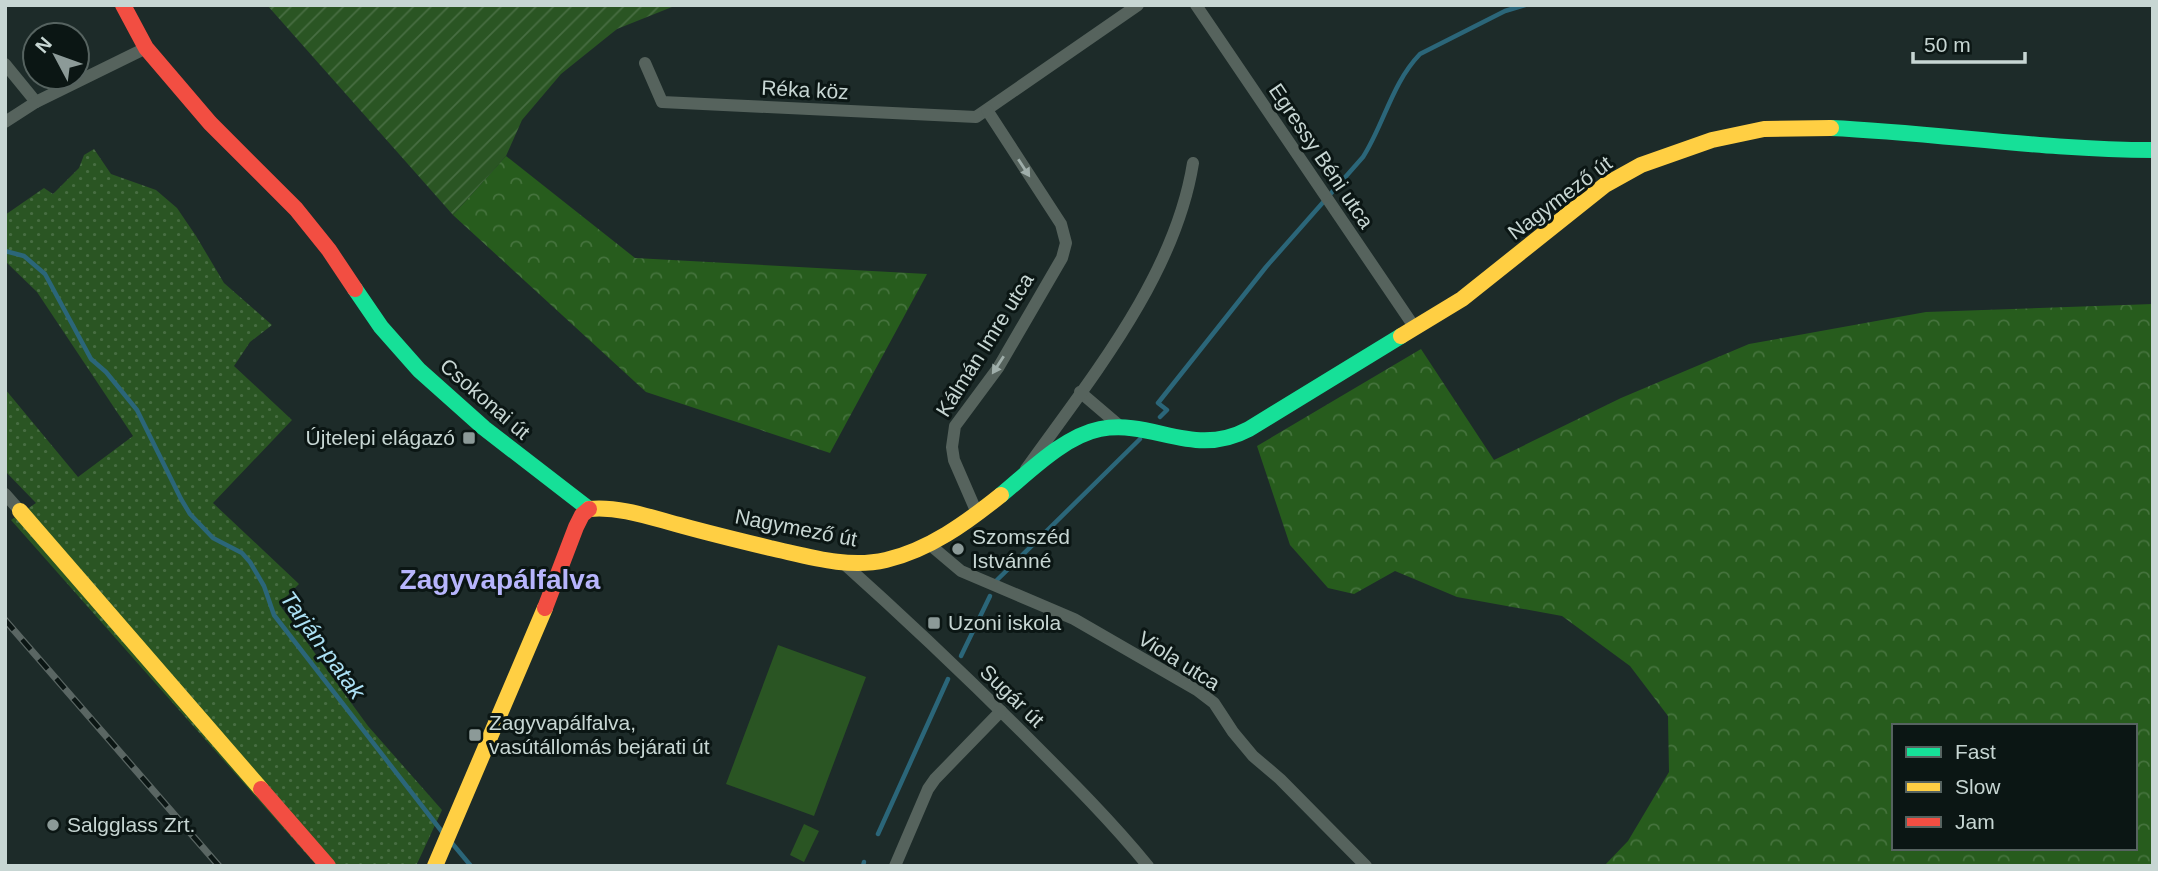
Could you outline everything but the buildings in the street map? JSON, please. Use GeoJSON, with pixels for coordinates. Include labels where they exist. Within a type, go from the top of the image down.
{"type":"FeatureCollection","features":[{"type":"Feature","properties":{"kind":"main road","name":"Csokonai út"},"geometry":{"type":"LineString","coordinates":[[123,5],[146,48],[210,123],[296,209],[329,250],[381,327],[412,362],[484,428],[589,509]]}},
{"type":"Feature","properties":{"kind":"main road","name":"Nagymező út"},"geometry":{"type":"LineString","coordinates":[[589,509],[614,508],[827,560],[858,563],[884,560],[929,544],[977,513],[1066,444],[1094,430],[1121,428],[1199,441],[1215,441],[1233,437],[1249,429],[1462,299],[1605,185],[1641,165],[1732,135],[1764,129],[1824,128],[1906,132],[2105,150],[2153,150]]}},
{"type":"Feature","properties":{"kind":"main road"},"geometry":{"type":"LineString","coordinates":[[438,858],[536,632],[576,527],[582,515],[589,509]]}},
{"type":"Feature","properties":{"kind":"main road"},"geometry":{"type":"LineString","coordinates":[[20,511],[328,866]]}},
{"type":"Feature","properties":{"kind":"street"},"geometry":{"type":"LineString","coordinates":[[987,110],[1138,5]]}},
{"type":"Feature","properties":{"kind":"street","name":"Egressy Béni utca"},"geometry":{"type":"LineString","coordinates":[[1196,5],[1415,328]]}},
{"type":"Feature","properties":{"kind":"street"},"geometry":{"type":"LineString","coordinates":[[5,122],[36,102],[146,48]]}},
{"type":"Feature","properties":{"kind":"street","name":"Réka köz"},"geometry":{"type":"LineString","coordinates":[[645,63],[662,102],[976,117],[987,110]]}},
{"type":"Feature","properties":{"kind":"street"},"geometry":{"type":"LineString","coordinates":[[5,64],[36,102]]}},
{"type":"Feature","properties":{"kind":"street","name":"Kálmán Imre utca"},"geometry":{"type":"LineString","coordinates":[[977,513],[954,460],[952,447],[955,426],[998,368],[1062,258],[1066,243],[1061,223],[987,110]]}},
{"type":"Feature","properties":{"kind":"street","name":"Nagymező út"},"geometry":{"type":"LineString","coordinates":[[1018,481],[1113,345],[1167,250],[1185,202],[1193,163]]}},
{"type":"Feature","properties":{"kind":"street"},"geometry":{"type":"LineString","coordinates":[[1080,393],[1121,428]]}},
{"type":"Feature","properties":{"kind":"street"},"geometry":{"type":"LineString","coordinates":[[5,494],[20,511]]}},
{"type":"Feature","properties":{"kind":"street","name":"Viola utca"},"geometry":{"type":"LineString","coordinates":[[929,544],[961,571],[1074,620],[1197,690],[1214,703],[1253,756],[1280,779],[1366,866]]}},
{"type":"Feature","properties":{"kind":"street","name":"Sugár út"},"geometry":{"type":"LineString","coordinates":[[841,561],[1001,711],[1112,822],[1148,866]]}},
{"type":"Feature","properties":{"kind":"street"},"geometry":{"type":"LineString","coordinates":[[895,866],[928,789],[1001,711]]}},
{"type":"Feature","properties":{"kind":"green space"},"geometry":{"type":"Polygon","coordinates":[[[267,5],[677,5],[617,29],[561,74],[522,120],[506,156],[453,215],[267,5]]]}},
{"type":"Feature","properties":{"kind":"green space"},"geometry":{"type":"Polygon","coordinates":[[[94,149],[111,174],[156,190],[177,208],[224,283],[272,325],[250,342],[234,366],[292,420],[213,503],[299,584],[279,604],[368,726],[442,810],[416,866],[317,866],[11,520],[36,503],[5,471],[5,389],[78,477],[133,436],[37,292],[5,261],[5,215],[44,188],[53,194],[79,168],[84,155],[94,149]]]}},
{"type":"Feature","properties":{"kind":"green space"},"geometry":{"type":"Polygon","coordinates":[[[506,156],[635,258],[927,274],[830,453],[646,392],[453,215],[506,156]]]}},
{"type":"Feature","properties":{"kind":"green space"},"geometry":{"type":"Polygon","coordinates":[[[2153,304],[2153,866],[1604,866],[1628,841],[1669,772],[1668,716],[1630,666],[1562,616],[1457,597],[1395,571],[1354,594],[1328,588],[1290,545],[1257,446],[1421,349],[1494,460],[1621,398],[1749,344],[1926,312],[2153,304]]]}},
{"type":"Feature","properties":{"kind":"green space"},"geometry":{"type":"Polygon","coordinates":[[[778,645],[866,677],[814,816],[726,784],[778,645]]]}},
{"type":"Feature","properties":{"kind":"green space"},"geometry":{"type":"Polygon","coordinates":[[[804,824],[819,831],[804,862],[790,855],[804,824]]]}},
{"type":"Feature","properties":{"kind":"waterway"},"geometry":{"type":"LineString","coordinates":[[1160,417],[1167,410],[1158,403],[1266,267],[1363,157],[1410,65],[1420,54],[1505,11],[1525,5]]}},
{"type":"Feature","properties":{"kind":"waterway","name":"Tarján-patak"},"geometry":{"type":"LineString","coordinates":[[5,251],[24,256],[45,274],[91,359],[106,372],[137,410],[190,514],[213,538],[242,553],[250,562],[264,586],[274,615],[443,833]]}},
{"type":"Feature","properties":{"kind":"waterway"},"geometry":{"type":"LineString","coordinates":[[996,581],[1140,439]]}},
{"type":"Feature","properties":{"kind":"waterway"},"geometry":{"type":"LineString","coordinates":[[961,656],[990,596]]}},
{"type":"Feature","properties":{"kind":"waterway"},"geometry":{"type":"LineString","coordinates":[[878,834],[948,679]]}},
{"type":"Feature","properties":{"kind":"waterway","name":"Tarján-patak"},"geometry":{"type":"LineString","coordinates":[[451,842],[471,866]]}},
{"type":"Feature","properties":{"kind":"waterway"},"geometry":{"type":"LineString","coordinates":[[863,866],[864,862]]}},
{"type":"Feature","properties":{"kind":"railway"},"geometry":{"type":"LineString","coordinates":[[5,620],[219,866]]}},
{"type":"Feature","properties":{"kind":"traffic: fast"},"geometry":{"type":"LineString","coordinates":[[1831,128],[2073,147],[2153,150]]}},
{"type":"Feature","properties":{"kind":"traffic: fast"},"geometry":{"type":"LineString","coordinates":[[355,289],[381,327],[419,370],[484,428],[589,509]]}},
{"type":"Feature","properties":{"kind":"traffic: fast"},"geometry":{"type":"LineString","coordinates":[[1001,495],[1060,447],[1100,429],[1138,429],[1191,440],[1229,437],[1249,429],[1401,336]]}},
{"type":"Feature","properties":{"kind":"traffic: slow"},"geometry":{"type":"LineString","coordinates":[[1401,336],[1462,299],[1605,185],[1641,165],[1712,140],[1764,129],[1831,128]]}},
{"type":"Feature","properties":{"kind":"traffic: slow"},"geometry":{"type":"LineString","coordinates":[[589,509],[625,511],[798,555],[857,563],[886,560],[917,550],[961,525],[1001,495]]}},
{"type":"Feature","properties":{"kind":"traffic: slow"},"geometry":{"type":"LineString","coordinates":[[20,511],[261,789]]}},
{"type":"Feature","properties":{"kind":"traffic: slow"},"geometry":{"type":"LineString","coordinates":[[435,866],[545,608]]}},
{"type":"Feature","properties":{"kind":"traffic: jam"},"geometry":{"type":"LineString","coordinates":[[123,5],[146,48],[210,123],[296,209],[329,250],[355,289]]}},
{"type":"Feature","properties":{"kind":"traffic: jam"},"geometry":{"type":"LineString","coordinates":[[545,608],[576,527],[582,515],[589,509]]}},
{"type":"Feature","properties":{"kind":"traffic: jam"},"geometry":{"type":"LineString","coordinates":[[261,789],[328,866]]}},
{"type":"Feature","properties":{"kind":"place","name":"Újtelepi elágazó"},"geometry":{"type":"Point","coordinates":[469,438]}},
{"type":"Feature","properties":{"kind":"place","name":"Szomszéd Istvánné"},"geometry":{"type":"Point","coordinates":[958,549]}},
{"type":"Feature","properties":{"kind":"place","name":"Uzoni iskola"},"geometry":{"type":"Point","coordinates":[934,623]}},
{"type":"Feature","properties":{"kind":"place","name":"Zagyvapálfalva, vasútállomás bejárati út"},"geometry":{"type":"Point","coordinates":[475,735]}},
{"type":"Feature","properties":{"kind":"place","name":"Salgglass Zrt."},"geometry":{"type":"Point","coordinates":[53,825]}},
{"type":"Feature","properties":{"kind":"district","name":"Zagyvapálfalva"},"geometry":{"type":"Point","coordinates":[500,579]}}]}
